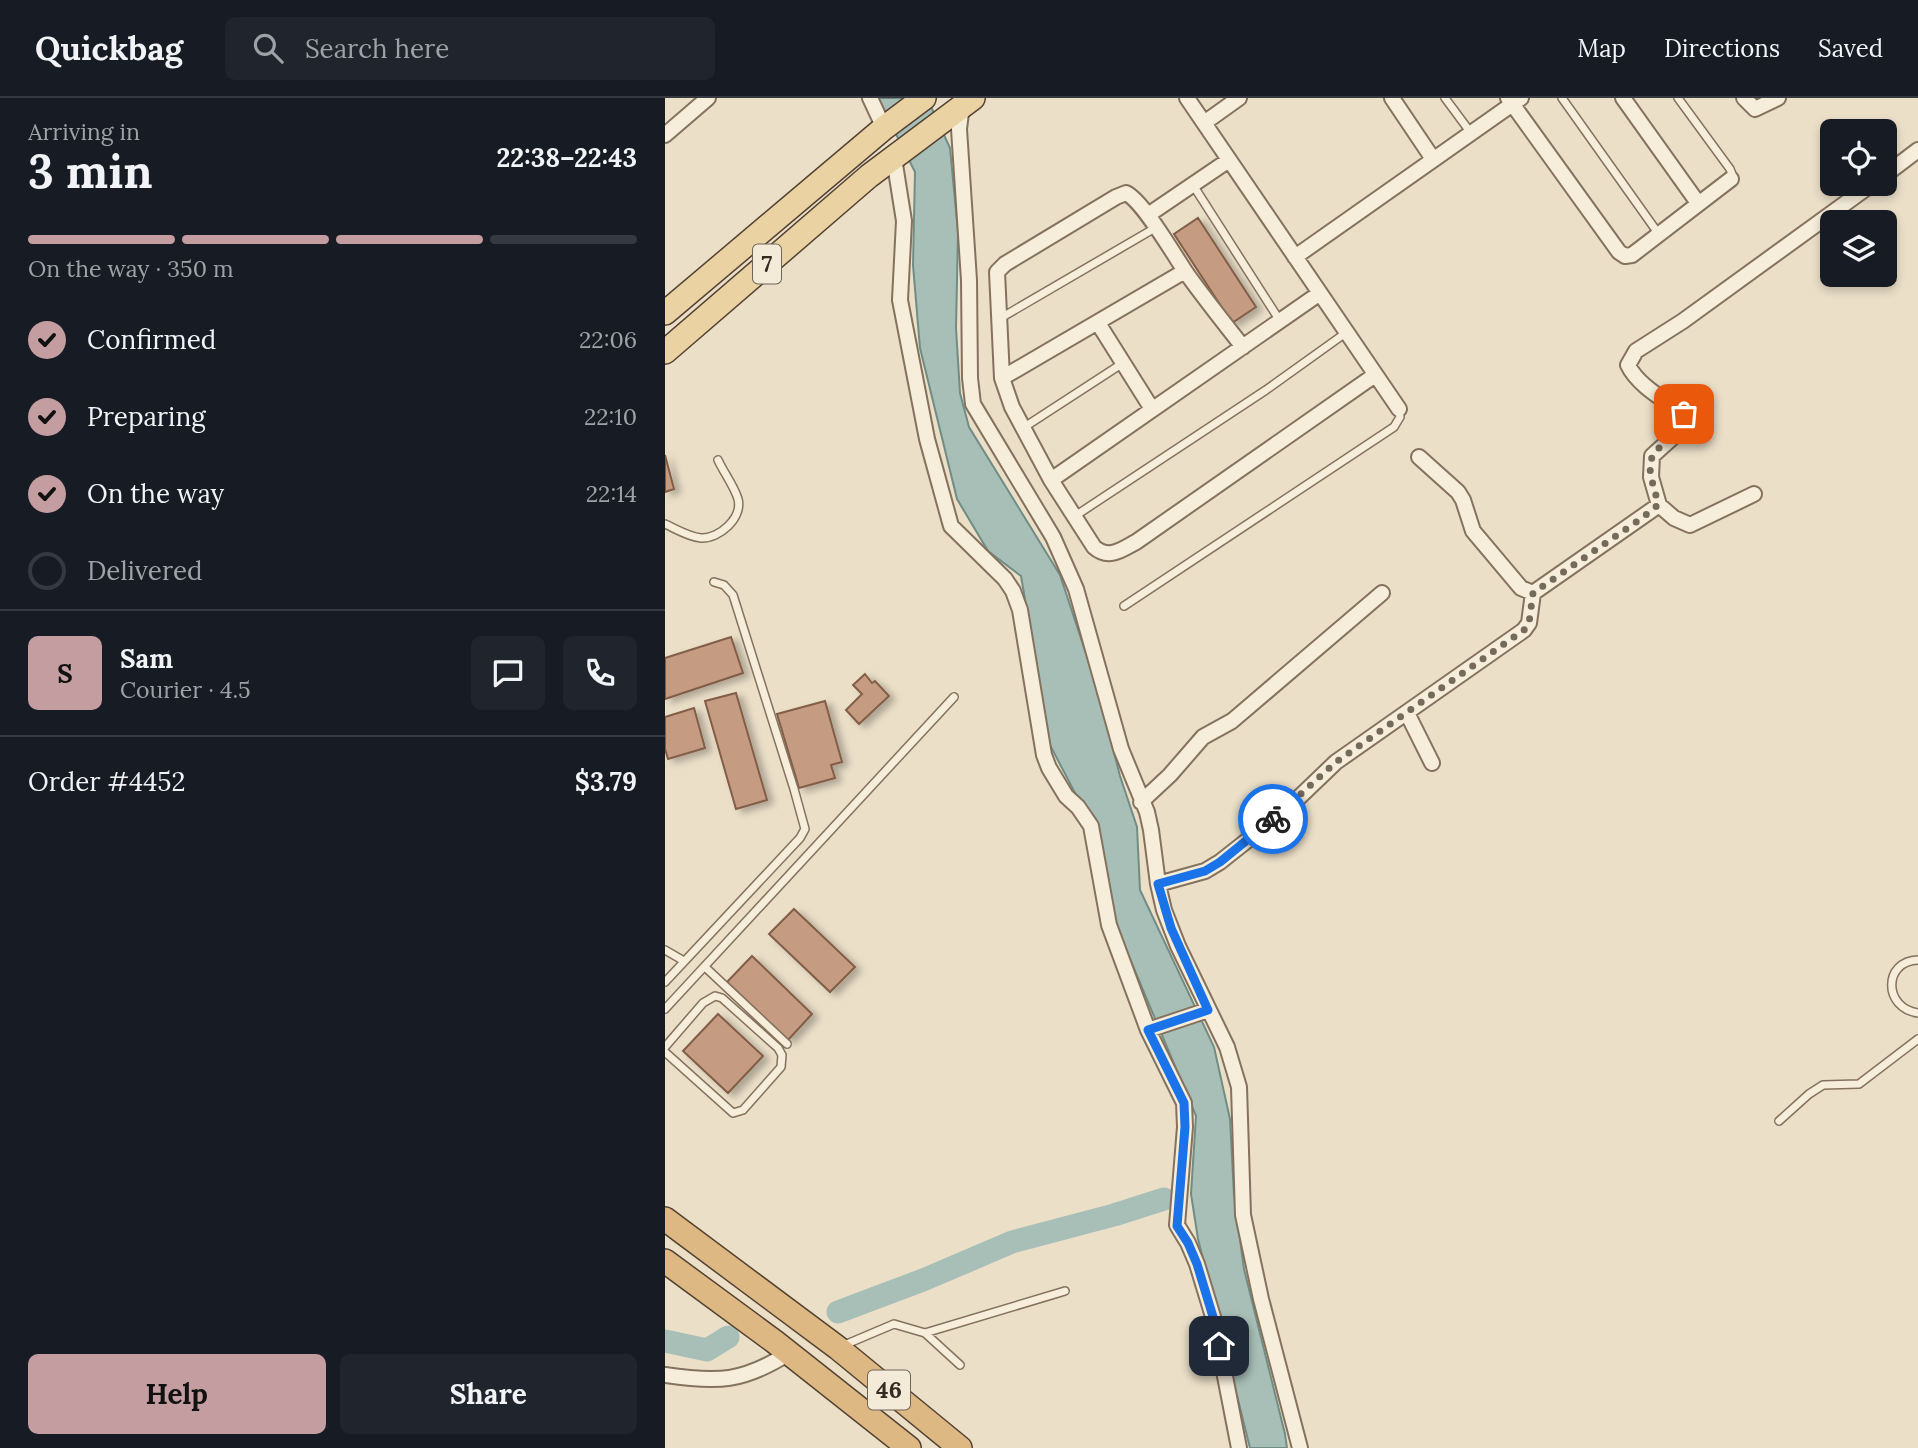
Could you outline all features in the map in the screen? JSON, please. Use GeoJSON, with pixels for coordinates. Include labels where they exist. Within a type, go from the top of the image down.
{"type":"FeatureCollection","features":[{"type":"Feature","properties":{"kind":"highway","name":"46"},"geometry":{"type":"LineString","coordinates":[[665,1216],[838,1348],[960,1448]]}},
{"type":"Feature","properties":{"kind":"highway","name":"46"},"geometry":{"type":"LineString","coordinates":[[665,1261],[782,1347],[909,1448]]}},
{"type":"Feature","properties":{"kind":"highway"},"geometry":{"type":"LineString","coordinates":[[665,1268],[736,1314]]}},
{"type":"Feature","properties":{"kind":"main road","name":"7"},"geometry":{"type":"LineString","coordinates":[[665,313],[886,126],[924,98]]}},
{"type":"Feature","properties":{"kind":"main road","name":"7"},"geometry":{"type":"LineString","coordinates":[[665,352],[869,176],[963,105]]}},
{"type":"Feature","properties":{"kind":"street"},"geometry":{"type":"LineString","coordinates":[[665,135],[708,98]]}},
{"type":"Feature","properties":{"kind":"street"},"geometry":{"type":"LineString","coordinates":[[870,98],[886,126]]}},
{"type":"Feature","properties":{"kind":"street"},"geometry":{"type":"LineString","coordinates":[[1187,98],[1399,409]]}},
{"type":"Feature","properties":{"kind":"street"},"geometry":{"type":"LineString","coordinates":[[1204,123],[1239,98]]}},
{"type":"Feature","properties":{"kind":"street"},"geometry":{"type":"LineString","coordinates":[[1392,98],[1433,159]]}},
{"type":"Feature","properties":{"kind":"street"},"geometry":{"type":"LineString","coordinates":[[1623,98],[1698,203]]}},
{"type":"Feature","properties":{"kind":"street"},"geometry":{"type":"LineString","coordinates":[[1744,98],[1755,109],[1778,98]]}},
{"type":"Feature","properties":{"kind":"street"},"geometry":{"type":"LineString","coordinates":[[1295,257],[1514,100],[1619,252],[1625,256],[1632,255],[1731,179]]}},
{"type":"Feature","properties":{"kind":"street"},"geometry":{"type":"LineString","coordinates":[[963,105],[959,129],[969,280],[969,378],[973,404],[1065,560],[1085,615],[1121,749],[1147,812],[1164,910],[1204,1011],[1227,1047],[1239,1087],[1243,1215],[1261,1299],[1300,1448]]}},
{"type":"Feature","properties":{"kind":"street"},"geometry":{"type":"LineString","coordinates":[[1897,165],[1918,150]]}},
{"type":"Feature","properties":{"kind":"street"},"geometry":{"type":"LineString","coordinates":[[898,154],[904,221],[900,300],[927,439],[951,526],[994,567],[1013,591],[1020,610],[1044,755],[1066,796],[1078,807],[1091,826],[1109,925],[1184,1103],[1185,1127],[1177,1226],[1188,1243],[1211,1308],[1239,1448]]}},
{"type":"Feature","properties":{"kind":"street"},"geometry":{"type":"LineString","coordinates":[[1152,221],[1193,185],[1229,160]]}},
{"type":"Feature","properties":{"kind":"street"},"geometry":{"type":"LineString","coordinates":[[1243,347],[1185,271],[1134,197],[1126,193],[1005,264],[997,272],[1002,378],[1012,407],[1051,480],[1094,547],[1102,554],[1117,552],[1136,542],[1375,375]]}},
{"type":"Feature","properties":{"kind":"street"},"geometry":{"type":"LineString","coordinates":[[1754,494],[1690,525],[1674,518],[1658,505],[1651,477],[1652,456],[1683,428],[1687,419],[1646,386],[1628,365],[1631,357],[1642,347],[1683,321],[1855,196]]}},
{"type":"Feature","properties":{"kind":"street"},"geometry":{"type":"LineString","coordinates":[[1002,378],[1185,271]]}},
{"type":"Feature","properties":{"kind":"street"},"geometry":{"type":"LineString","coordinates":[[1051,480],[1320,293]]}},
{"type":"Feature","properties":{"kind":"street"},"geometry":{"type":"LineString","coordinates":[[1098,323],[1152,409]]}},
{"type":"Feature","properties":{"kind":"street"},"geometry":{"type":"LineString","coordinates":[[1419,457],[1458,492],[1473,531],[1515,582],[1525,591],[1533,593]]}},
{"type":"Feature","properties":{"kind":"street"},"geometry":{"type":"LineString","coordinates":[[1158,884],[1205,871],[1220,862],[1287,809],[1336,762],[1524,630],[1529,623],[1533,593],[1658,505]]}},
{"type":"Feature","properties":{"kind":"street"},"geometry":{"type":"LineString","coordinates":[[1141,802],[1170,775],[1203,737],[1232,721],[1382,593]]}},
{"type":"Feature","properties":{"kind":"street"},"geometry":{"type":"LineString","coordinates":[[1407,713],[1432,762]]}},
{"type":"Feature","properties":{"kind":"street"},"geometry":{"type":"LineString","coordinates":[[1152,1029],[1204,1011]]}},
{"type":"Feature","properties":{"kind":"street"},"geometry":{"type":"LineString","coordinates":[[665,1375],[694,1380],[728,1379],[763,1369],[782,1347]]}},
{"type":"Feature","properties":{"kind":"lane"},"geometry":{"type":"LineString","coordinates":[[1445,98],[1471,133]]}},
{"type":"Feature","properties":{"kind":"lane"},"geometry":{"type":"LineString","coordinates":[[1562,98],[1658,233]]}},
{"type":"Feature","properties":{"kind":"lane"},"geometry":{"type":"LineString","coordinates":[[1678,98],[1730,169],[1731,179]]}},
{"type":"Feature","properties":{"kind":"lane"},"geometry":{"type":"LineString","coordinates":[[1193,185],[1280,321]]}},
{"type":"Feature","properties":{"kind":"lane"},"geometry":{"type":"LineString","coordinates":[[999,319],[1152,221]]}},
{"type":"Feature","properties":{"kind":"lane"},"geometry":{"type":"LineString","coordinates":[[1075,516],[1243,405],[1347,332]]}},
{"type":"Feature","properties":{"kind":"lane"},"geometry":{"type":"LineString","coordinates":[[1023,428],[1123,363]]}},
{"type":"Feature","properties":{"kind":"lane"},"geometry":{"type":"LineString","coordinates":[[1124,606],[1394,427],[1400,416],[1399,409]]}},
{"type":"Feature","properties":{"kind":"lane"},"geometry":{"type":"LineString","coordinates":[[665,524],[695,537],[705,538],[726,527],[736,517],[739,507],[737,498],[718,460]]}},
{"type":"Feature","properties":{"kind":"lane"},"geometry":{"type":"LineString","coordinates":[[665,982],[800,838],[804,829],[733,595],[724,585],[714,582]]}},
{"type":"Feature","properties":{"kind":"lane"},"geometry":{"type":"LineString","coordinates":[[665,1009],[954,697]]}},
{"type":"Feature","properties":{"kind":"lane"},"geometry":{"type":"LineString","coordinates":[[665,950],[684,961]]}},
{"type":"Feature","properties":{"kind":"lane"},"geometry":{"type":"LineString","coordinates":[[1916,958],[1902,965],[1891,983],[1892,994],[1903,1008],[1918,1013]]}},
{"type":"Feature","properties":{"kind":"lane"},"geometry":{"type":"LineString","coordinates":[[705,967],[787,1044]]}},
{"type":"Feature","properties":{"kind":"lane"},"geometry":{"type":"LineString","coordinates":[[715,996],[722,998],[778,1048],[783,1061],[781,1067],[743,1111],[733,1113],[665,1050],[703,1003],[715,996]]}},
{"type":"Feature","properties":{"kind":"lane"},"geometry":{"type":"LineString","coordinates":[[1779,1121],[1823,1085],[1859,1084],[1918,1039]]}},
{"type":"Feature","properties":{"kind":"lane"},"geometry":{"type":"LineString","coordinates":[[925,1333],[1065,1292]]}},
{"type":"Feature","properties":{"kind":"lane"},"geometry":{"type":"LineString","coordinates":[[838,1348],[894,1325],[925,1333],[960,1365]]}},
{"type":"Feature","properties":{"kind":"water"},"geometry":{"type":"Polygon","coordinates":[[[878,98],[927,98],[950,148],[958,232],[956,328],[960,393],[969,427],[1060,575],[1098,690],[1120,776],[1137,827],[1140,890],[1214,1047],[1230,1119],[1234,1195],[1244,1269],[1287,1448],[1250,1448],[1198,1239],[1191,1194],[1196,1116],[1119,933],[1103,871],[1096,819],[1075,793],[1050,745],[1021,576],[988,551],[957,499],[920,348],[913,265],[915,172],[878,98]]]}},
{"type":"Feature","properties":{"kind":"building"},"geometry":{"type":"Polygon","coordinates":[[[1198,218],[1256,307],[1232,323],[1174,234],[1198,218]]]}},
{"type":"Feature","properties":{"kind":"building"},"geometry":{"type":"Polygon","coordinates":[[[665,455],[674,489],[665,492],[665,455]]]}},
{"type":"Feature","properties":{"kind":"building"},"geometry":{"type":"Polygon","coordinates":[[[731,637],[743,673],[665,699],[665,658],[731,637]]]}},
{"type":"Feature","properties":{"kind":"building"},"geometry":{"type":"Polygon","coordinates":[[[865,674],[889,696],[859,724],[846,710],[862,694],[853,685],[865,674]]]}},
{"type":"Feature","properties":{"kind":"building"},"geometry":{"type":"Polygon","coordinates":[[[736,693],[767,800],[736,809],[705,701],[736,693]]]}},
{"type":"Feature","properties":{"kind":"building"},"geometry":{"type":"Polygon","coordinates":[[[825,701],[842,762],[831,765],[835,778],[799,788],[777,714],[825,701]]]}},
{"type":"Feature","properties":{"kind":"building"},"geometry":{"type":"Polygon","coordinates":[[[694,708],[705,748],[668,759],[665,749],[665,717],[694,708]]]}},
{"type":"Feature","properties":{"kind":"building"},"geometry":{"type":"Polygon","coordinates":[[[794,909],[855,967],[830,992],[769,934],[794,909]]]}},
{"type":"Feature","properties":{"kind":"building"},"geometry":{"type":"Polygon","coordinates":[[[752,956],[812,1014],[788,1040],[727,982],[752,956]]]}},
{"type":"Feature","properties":{"kind":"building"},"geometry":{"type":"Polygon","coordinates":[[[718,1014],[763,1056],[728,1093],[683,1051],[718,1014]]]}},
{"type":"Feature","properties":{"kind":"waterway"},"geometry":{"type":"LineString","coordinates":[[838,1312],[1012,1242],[1164,1199]]}},
{"type":"Feature","properties":{"kind":"waterway"},"geometry":{"type":"LineString","coordinates":[[665,1341],[707,1350],[728,1337]]}},
{"type":"Feature","properties":{"kind":"way so far"},"geometry":{"type":"LineString","coordinates":[[1273,819],[1303,795],[1336,762],[1513,639],[1529,623],[1533,593],[1658,505],[1651,477],[1652,456],[1683,428],[1687,419],[1684,414]]}},
{"type":"Feature","properties":{"kind":"route"},"geometry":{"type":"LineString","coordinates":[[1219,1346],[1197,1264],[1177,1226],[1186,1114],[1184,1103],[1148,1030],[1208,1010],[1178,946],[1164,910],[1158,884],[1205,871],[1273,819]]}}]}
